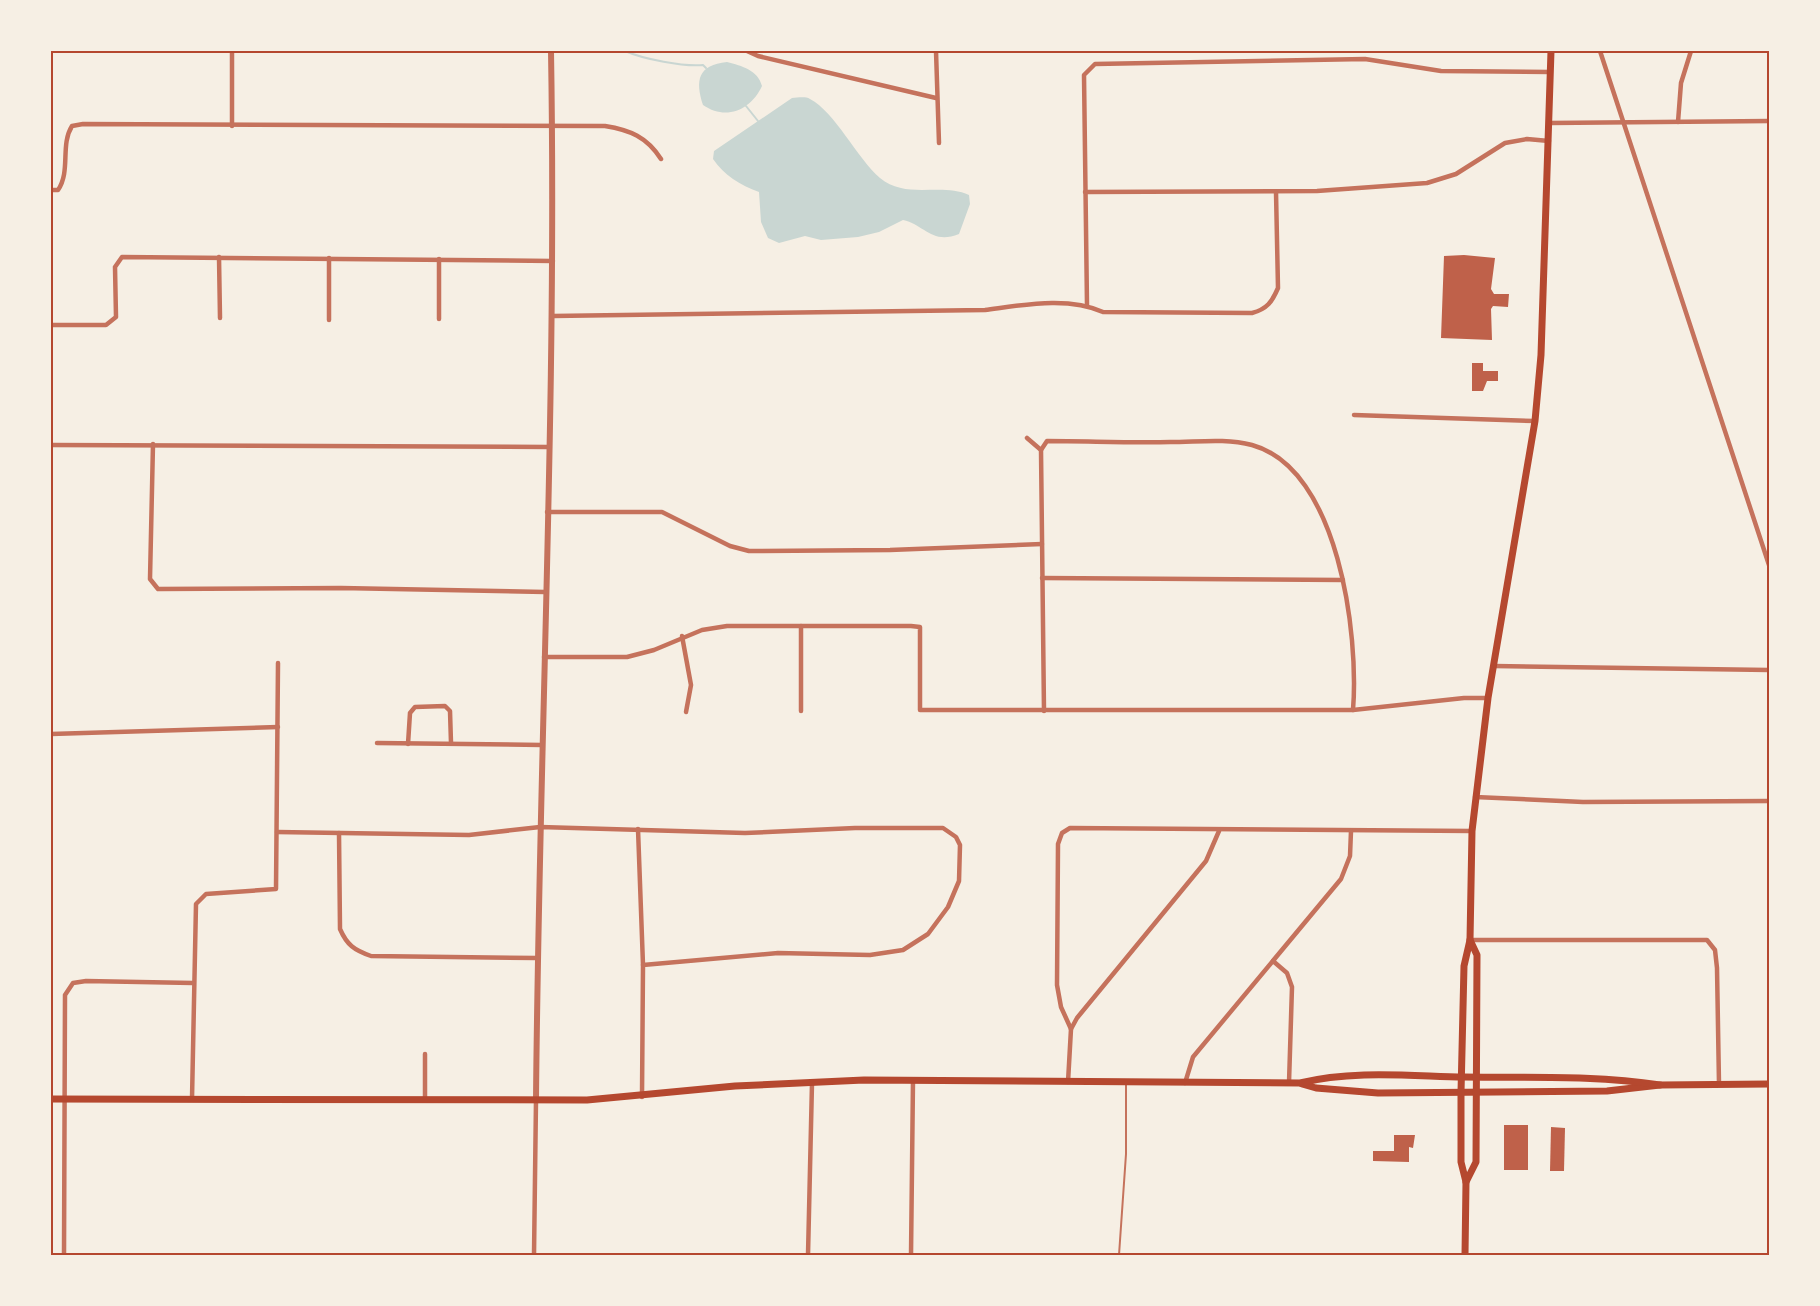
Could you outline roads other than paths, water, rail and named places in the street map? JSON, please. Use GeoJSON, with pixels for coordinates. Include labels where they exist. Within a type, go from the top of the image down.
{"type":"FeatureCollection","features":[{"type":"Feature","properties":{"kind":"main road"},"geometry":{"type":"LineString","coordinates":[[1465,1255],[1466,1182],[1461,1162],[1461,1077],[1464,966],[1470,940],[1472,831],[1488,698],[1535,421],[1541,355],[1551,51]]}},
{"type":"Feature","properties":{"kind":"main road"},"geometry":{"type":"LineString","coordinates":[[1466,1182],[1476,1162],[1478,1092],[1477,955],[1470,940]]}},
{"type":"Feature","properties":{"kind":"main road"},"geometry":{"type":"LineString","coordinates":[[51,1099],[536,1100],[642,1097],[735,1086],[913,1080],[1299,1083],[1324,1077],[1478,1077],[1619,1080],[1660,1086]]}},
{"type":"Feature","properties":{"kind":"main road"},"geometry":{"type":"LineString","coordinates":[[1299,1083],[1316,1088],[1378,1093],[1607,1091],[1660,1086],[1769,1084]]}},
{"type":"Feature","properties":{"kind":"street"},"geometry":{"type":"LineString","coordinates":[[232,51],[232,126]]}},
{"type":"Feature","properties":{"kind":"street"},"geometry":{"type":"LineString","coordinates":[[534,1255],[537,957],[546,512],[553,316],[551,51]]}},
{"type":"Feature","properties":{"kind":"street"},"geometry":{"type":"LineString","coordinates":[[747,51],[758,56],[936,98]]}},
{"type":"Feature","properties":{"kind":"street"},"geometry":{"type":"LineString","coordinates":[[936,51],[939,143]]}},
{"type":"Feature","properties":{"kind":"street"},"geometry":{"type":"LineString","coordinates":[[1600,51],[1769,565]]}},
{"type":"Feature","properties":{"kind":"street"},"geometry":{"type":"LineString","coordinates":[[1678,122],[1681,83],[1691,51]]}},
{"type":"Feature","properties":{"kind":"street"},"geometry":{"type":"LineString","coordinates":[[1087,305],[1086,72],[1095,64],[1342,60],[1393,62],[1441,71],[1551,72]]}},
{"type":"Feature","properties":{"kind":"street"},"geometry":{"type":"LineString","coordinates":[[1550,123],[1769,122]]}},
{"type":"Feature","properties":{"kind":"street"},"geometry":{"type":"LineString","coordinates":[[51,190],[58,190],[65,181],[68,133],[72,126],[83,124],[605,126],[623,129],[644,138],[661,159]]}},
{"type":"Feature","properties":{"kind":"street"},"geometry":{"type":"LineString","coordinates":[[1085,192],[1276,192],[1427,183],[1456,174],[1505,143],[1527,139],[1549,141]]}},
{"type":"Feature","properties":{"kind":"street"},"geometry":{"type":"LineString","coordinates":[[553,316],[985,310],[1031,304],[1087,305],[1103,312],[1252,313],[1262,310],[1271,303],[1278,288],[1276,192]]}},
{"type":"Feature","properties":{"kind":"street"},"geometry":{"type":"LineString","coordinates":[[51,325],[110,324],[116,317],[115,267],[122,257],[553,261]]}},
{"type":"Feature","properties":{"kind":"street"},"geometry":{"type":"LineString","coordinates":[[219,257],[220,318]]}},
{"type":"Feature","properties":{"kind":"street"},"geometry":{"type":"LineString","coordinates":[[328,258],[329,320]]}},
{"type":"Feature","properties":{"kind":"street"},"geometry":{"type":"LineString","coordinates":[[439,259],[439,319]]}},
{"type":"Feature","properties":{"kind":"street"},"geometry":{"type":"LineString","coordinates":[[1354,415],[1535,421]]}},
{"type":"Feature","properties":{"kind":"street"},"geometry":{"type":"LineString","coordinates":[[1027,438],[1041,450]]}},
{"type":"Feature","properties":{"kind":"street"},"geometry":{"type":"LineString","coordinates":[[1044,711],[1041,450],[1047,441],[1206,440],[1253,446],[1277,457],[1301,478],[1310,493],[1324,523],[1343,580],[1354,644],[1353,710]]}},
{"type":"Feature","properties":{"kind":"street"},"geometry":{"type":"LineString","coordinates":[[153,444],[150,579],[155,587],[545,592]]}},
{"type":"Feature","properties":{"kind":"street"},"geometry":{"type":"LineString","coordinates":[[51,445],[548,447]]}},
{"type":"Feature","properties":{"kind":"street"},"geometry":{"type":"LineString","coordinates":[[546,512],[662,512],[730,546],[749,551],[890,550],[1042,544]]}},
{"type":"Feature","properties":{"kind":"street"},"geometry":{"type":"LineString","coordinates":[[1042,578],[1343,580]]}},
{"type":"Feature","properties":{"kind":"street"},"geometry":{"type":"LineString","coordinates":[[544,657],[627,657],[654,650],[682,636],[727,626],[920,627],[920,710],[1353,710],[1464,698],[1488,698]]}},
{"type":"Feature","properties":{"kind":"street"},"geometry":{"type":"LineString","coordinates":[[801,626],[801,711]]}},
{"type":"Feature","properties":{"kind":"street"},"geometry":{"type":"LineString","coordinates":[[682,636],[691,685],[686,712]]}},
{"type":"Feature","properties":{"kind":"street"},"geometry":{"type":"LineString","coordinates":[[192,1099],[196,904],[206,894],[276,889],[278,663]]}},
{"type":"Feature","properties":{"kind":"street"},"geometry":{"type":"LineString","coordinates":[[1494,666],[1769,670]]}},
{"type":"Feature","properties":{"kind":"street"},"geometry":{"type":"LineString","coordinates":[[408,744],[410,713],[415,707],[445,706],[450,711],[451,743]]}},
{"type":"Feature","properties":{"kind":"street"},"geometry":{"type":"LineString","coordinates":[[51,734],[278,726]]}},
{"type":"Feature","properties":{"kind":"street"},"geometry":{"type":"LineString","coordinates":[[377,743],[542,744]]}},
{"type":"Feature","properties":{"kind":"street"},"geometry":{"type":"LineString","coordinates":[[1475,797],[1583,802],[1769,801]]}},
{"type":"Feature","properties":{"kind":"street"},"geometry":{"type":"LineString","coordinates":[[277,832],[469,835],[540,827],[745,833],[855,828],[943,828],[959,842],[961,858],[959,881],[948,907],[928,934],[903,950],[870,955],[778,953],[643,965]]}},
{"type":"Feature","properties":{"kind":"street"},"geometry":{"type":"LineString","coordinates":[[1071,1029],[1061,1007],[1057,985],[1058,844],[1062,833],[1070,828],[1219,831],[1472,831]]}},
{"type":"Feature","properties":{"kind":"street"},"geometry":{"type":"LineString","coordinates":[[638,830],[643,965],[642,1097]]}},
{"type":"Feature","properties":{"kind":"street"},"geometry":{"type":"LineString","coordinates":[[1068,1082],[1071,1029],[1077,1018],[1206,861],[1219,831]]}},
{"type":"Feature","properties":{"kind":"street"},"geometry":{"type":"LineString","coordinates":[[1185,1083],[1193,1057],[1341,879],[1350,856],[1351,831]]}},
{"type":"Feature","properties":{"kind":"street"},"geometry":{"type":"LineString","coordinates":[[339,833],[340,929],[345,941],[353,949],[371,956],[537,957]]}},
{"type":"Feature","properties":{"kind":"street"},"geometry":{"type":"LineString","coordinates":[[1470,940],[1579,942],[1701,938],[1712,944],[1717,968],[1719,1084]]}},
{"type":"Feature","properties":{"kind":"street"},"geometry":{"type":"LineString","coordinates":[[1273,961],[1287,973],[1292,987],[1289,1083]]}},
{"type":"Feature","properties":{"kind":"street"},"geometry":{"type":"LineString","coordinates":[[64,1255],[65,995],[73,982],[193,983]]}},
{"type":"Feature","properties":{"kind":"street"},"geometry":{"type":"LineString","coordinates":[[425,1054],[425,1100]]}},
{"type":"Feature","properties":{"kind":"street"},"geometry":{"type":"LineString","coordinates":[[910,1255],[913,1080]]}},
{"type":"Feature","properties":{"kind":"street"},"geometry":{"type":"LineString","coordinates":[[808,1255],[812,1083]]}},
{"type":"Feature","properties":{"kind":"lane"},"geometry":{"type":"LineString","coordinates":[[1119,1255],[1126,1154],[1126,1082]]}},
{"type":"Feature","properties":{"kind":"waterway"},"geometry":{"type":"LineString","coordinates":[[625,51],[675,64],[703,65],[706,68]]}},
{"type":"Feature","properties":{"kind":"waterway"},"geometry":{"type":"LineString","coordinates":[[746,106],[758,121]]}}]}
